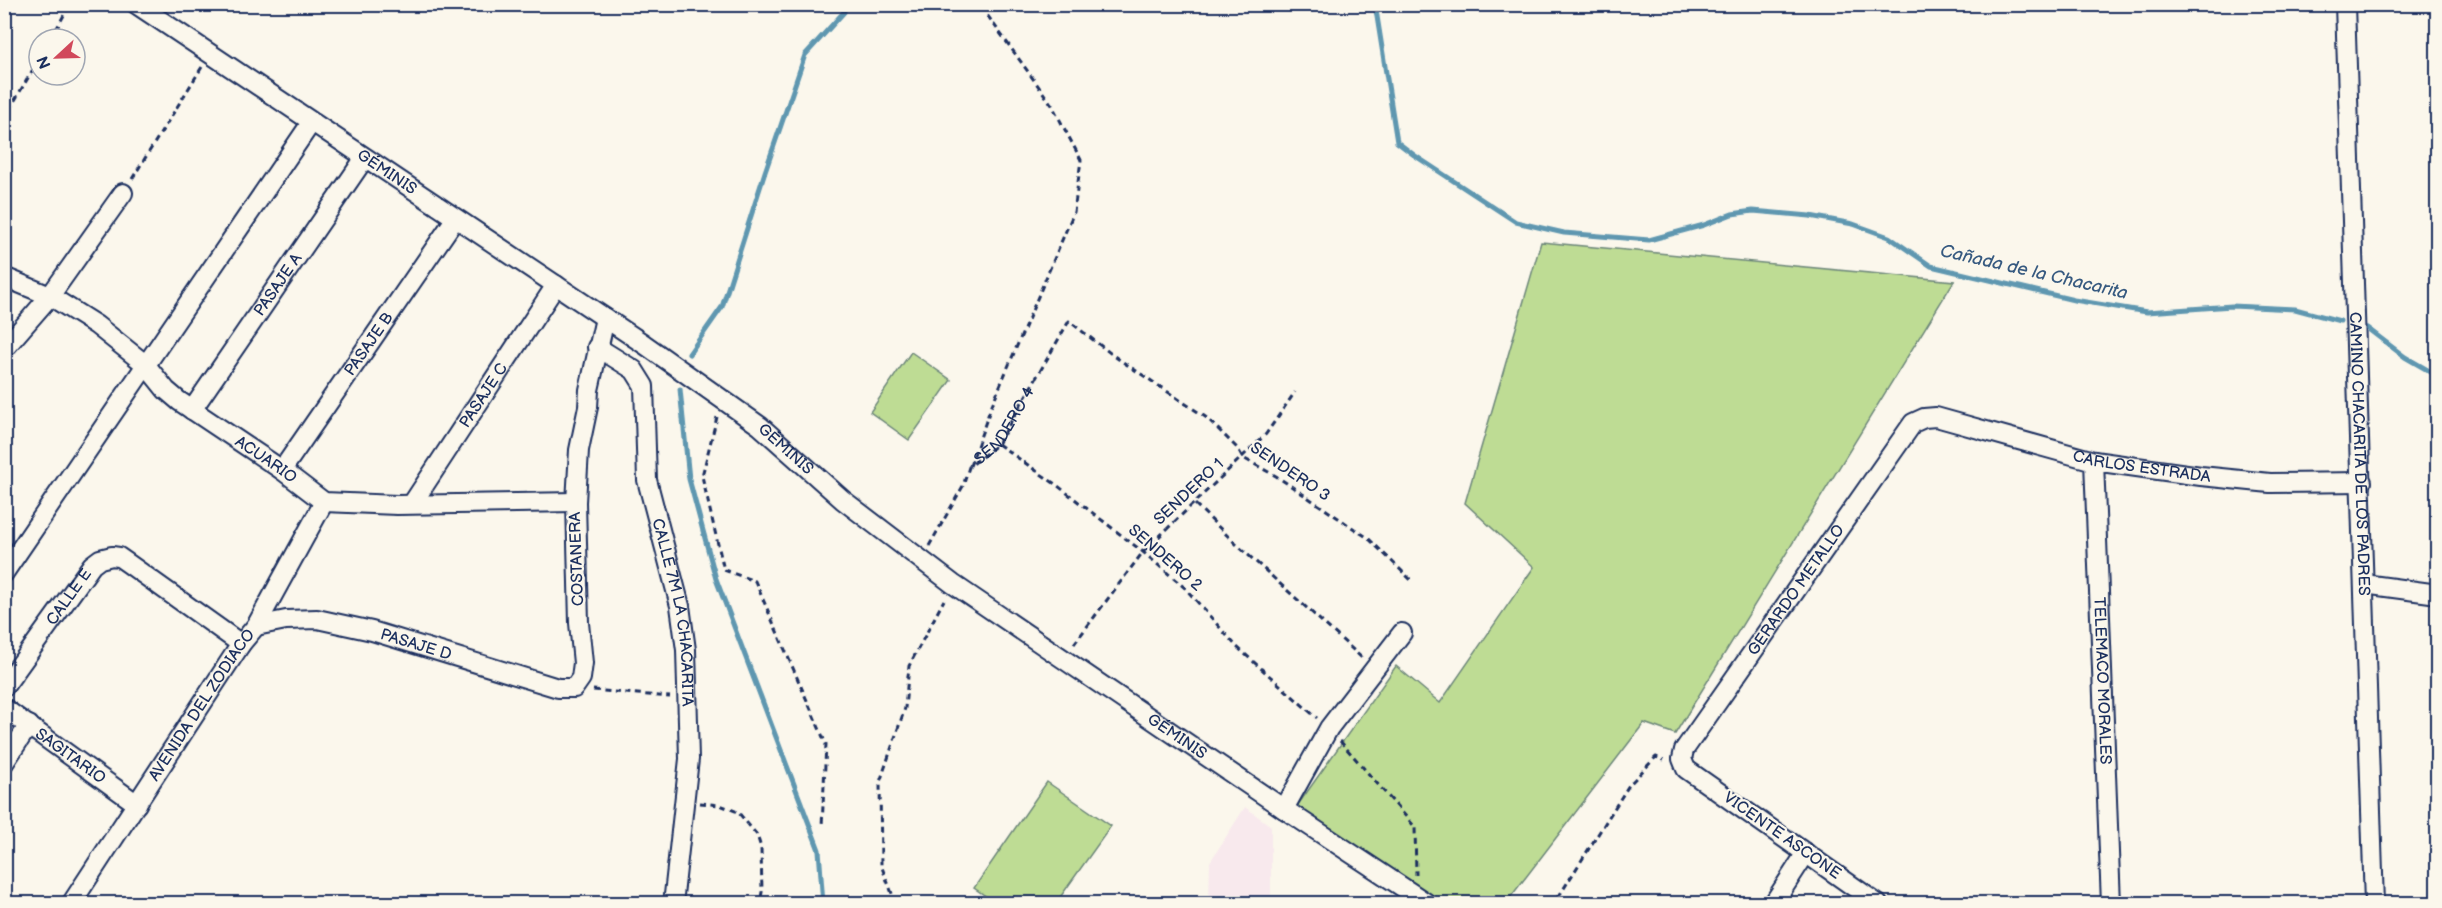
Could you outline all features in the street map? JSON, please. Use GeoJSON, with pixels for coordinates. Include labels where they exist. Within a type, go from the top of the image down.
{"type":"FeatureCollection","features":[{"type":"Feature","properties":{"kind":"street","name":"GÉMINIS"},"geometry":{"type":"LineString","coordinates":[[136,4],[364,159],[605,318],[760,426],[843,500],[953,584],[1420,901]]}},
{"type":"Feature","properties":{"kind":"street","name":"CAMINO CHACARITA DE LOS PADRES"},"geometry":{"type":"LineString","coordinates":[[2345,4],[2374,903]]}},
{"type":"Feature","properties":{"kind":"street"},"geometry":{"type":"LineString","coordinates":[[4,573],[311,123]]}},
{"type":"Feature","properties":{"kind":"street","name":"PASAJE A"},"geometry":{"type":"LineString","coordinates":[[192,410],[364,159]]}},
{"type":"Feature","properties":{"kind":"street"},"geometry":{"type":"LineString","coordinates":[[4,349],[50,296],[123,193]]}},
{"type":"Feature","properties":{"kind":"street","name":"PASAJE B"},"geometry":{"type":"LineString","coordinates":[[282,470],[455,219]]}},
{"type":"Feature","properties":{"kind":"street","name":"ACUARIO"},"geometry":{"type":"LineString","coordinates":[[4,277],[50,296],[96,325],[146,364],[166,390],[282,470],[324,502]]}},
{"type":"Feature","properties":{"kind":"street","name":"PASAJE C"},"geometry":{"type":"LineString","coordinates":[[412,504],[556,285]]}},
{"type":"Feature","properties":{"kind":"street","name":"COSTANERA"},"geometry":{"type":"LineString","coordinates":[[574,688],[581,678],[583,663],[579,623],[576,502],[579,450],[597,347],[605,318]]}},
{"type":"Feature","properties":{"kind":"street","name":"CALLE 7M LA CHACARITA"},"geometry":{"type":"LineString","coordinates":[[597,347],[634,370],[644,386],[647,480],[680,606],[688,680],[686,699],[689,718],[689,759],[673,903]]}},
{"type":"Feature","properties":{"kind":"street","name":"CARLOS ESTRADA"},"geometry":{"type":"LineString","coordinates":[[1924,418],[1936,417],[2094,461],[2270,483],[2362,482]]}},
{"type":"Feature","properties":{"kind":"street","name":"GERARDO METALLO"},"geometry":{"type":"LineString","coordinates":[[1686,769],[1682,759],[1684,750],[1913,423],[1924,418]]}},
{"type":"Feature","properties":{"kind":"street","name":"TELEMACO MORALES"},"geometry":{"type":"LineString","coordinates":[[2094,461],[2111,903]]}},
{"type":"Feature","properties":{"kind":"street"},"geometry":{"type":"LineString","coordinates":[[324,502],[374,505],[576,502]]}},
{"type":"Feature","properties":{"kind":"street","name":"AVENIDA DEL ZODIACO"},"geometry":{"type":"LineString","coordinates":[[71,903],[241,644],[256,626],[324,502]]}},
{"type":"Feature","properties":{"kind":"street","name":"CALLE E"},"geometry":{"type":"LineString","coordinates":[[4,687],[83,575],[100,559],[111,556],[119,557],[241,644]]}},
{"type":"Feature","properties":{"kind":"street"},"geometry":{"type":"LineString","coordinates":[[2364,584],[2438,594]]}},
{"type":"Feature","properties":{"kind":"street","name":"PASAJE D"},"geometry":{"type":"LineString","coordinates":[[256,626],[286,620],[317,619],[372,631],[558,688],[574,688]]}},
{"type":"Feature","properties":{"kind":"street"},"geometry":{"type":"LineString","coordinates":[[1284,809],[1329,729],[1402,633]]}},
{"type":"Feature","properties":{"kind":"street","name":"SAGITARIO"},"geometry":{"type":"LineString","coordinates":[[4,708],[137,804]]}},
{"type":"Feature","properties":{"kind":"street"},"geometry":{"type":"LineString","coordinates":[[4,763],[29,725]]}},
{"type":"Feature","properties":{"kind":"street","name":"VICENTE ASCONE"},"geometry":{"type":"LineString","coordinates":[[1686,769],[1878,903]]}},
{"type":"Feature","properties":{"kind":"street"},"geometry":{"type":"LineString","coordinates":[[1773,903],[1806,853]]}},
{"type":"Feature","properties":{"kind":"path"},"geometry":{"type":"LineString","coordinates":[[58,27],[70,4]]}},
{"type":"Feature","properties":{"kind":"path"},"geometry":{"type":"LineString","coordinates":[[969,467],[991,407],[1074,213],[1081,160],[1052,105],[986,12]]}},
{"type":"Feature","properties":{"kind":"path"},"geometry":{"type":"LineString","coordinates":[[123,193],[210,54]]}},
{"type":"Feature","properties":{"kind":"path"},"geometry":{"type":"LineString","coordinates":[[4,119],[27,80]]}},
{"type":"Feature","properties":{"kind":"path","name":"SENDERO 4"},"geometry":{"type":"LineString","coordinates":[[921,560],[963,486],[969,467],[998,444],[1069,321]]}},
{"type":"Feature","properties":{"kind":"path","name":"SENDERO 3"},"geometry":{"type":"LineString","coordinates":[[1069,321],[1114,356],[1207,418],[1238,449],[1243,458],[1276,476],[1368,538],[1411,580]]}},
{"type":"Feature","properties":{"kind":"path","name":"SENDERO 1"},"geometry":{"type":"LineString","coordinates":[[1064,658],[1143,552],[1266,434],[1295,392]]}},
{"type":"Feature","properties":{"kind":"path"},"geometry":{"type":"LineString","coordinates":[[722,400],[702,476],[718,546],[724,570],[755,581],[826,744],[822,826]]}},
{"type":"Feature","properties":{"kind":"path","name":"SENDERO 2"},"geometry":{"type":"LineString","coordinates":[[998,444],[1058,486],[1185,588],[1237,647],[1329,729],[1415,826],[1420,901]]}},
{"type":"Feature","properties":{"kind":"path"},"geometry":{"type":"LineString","coordinates":[[1195,503],[1235,543],[1374,670]]}},
{"type":"Feature","properties":{"kind":"path"},"geometry":{"type":"LineString","coordinates":[[893,903],[894,896],[881,865],[880,782],[905,708],[909,666],[953,584]]}},
{"type":"Feature","properties":{"kind":"path"},"geometry":{"type":"LineString","coordinates":[[574,688],[686,699]]}},
{"type":"Feature","properties":{"kind":"path"},"geometry":{"type":"LineString","coordinates":[[1550,903],[1561,893],[1629,785],[1656,757],[1686,769]]}},
{"type":"Feature","properties":{"kind":"path"},"geometry":{"type":"LineString","coordinates":[[684,800],[720,805],[738,812],[757,835],[760,848],[762,892],[760,903]]}},
{"type":"Feature","properties":{"kind":"shaded area"},"geometry":{"type":"Polygon","coordinates":[[[1245,807],[1271,826],[1271,903],[1209,903],[1210,862],[1245,807]]]}},
{"type":"Feature","properties":{"kind":"green space"},"geometry":{"type":"Polygon","coordinates":[[[1541,242],[1954,281],[1675,734],[1644,723],[1506,903],[1440,903],[1295,809],[1396,666],[1440,703],[1534,567],[1465,503],[1541,242]]]}},
{"type":"Feature","properties":{"kind":"green space"},"geometry":{"type":"Polygon","coordinates":[[[911,352],[951,380],[909,440],[870,412],[911,352]]]}},
{"type":"Feature","properties":{"kind":"green space"},"geometry":{"type":"Polygon","coordinates":[[[1047,782],[1111,826],[1056,903],[996,903],[974,888],[1047,782]]]}},
{"type":"Feature","properties":{"kind":"waterway"},"geometry":{"type":"LineString","coordinates":[[689,354],[722,307],[805,55],[844,12],[845,4]]}},
{"type":"Feature","properties":{"kind":"waterway","name":"Cañada de la Chacarita"},"geometry":{"type":"LineString","coordinates":[[1375,4],[1397,142],[1516,222],[1564,233],[1649,240],[1704,225],[1732,214],[1753,211],[1810,216],[1853,224],[1889,237],[1931,266],[2074,300],[2147,312],[2232,306],[2295,309],[2340,321]]}},
{"type":"Feature","properties":{"kind":"waterway","name":"Cañada de la Chacarita"},"geometry":{"type":"LineString","coordinates":[[2367,328],[2405,357],[2438,376]]}},
{"type":"Feature","properties":{"kind":"waterway"},"geometry":{"type":"LineString","coordinates":[[680,389],[689,479],[716,579],[819,850],[823,904]]}}]}
